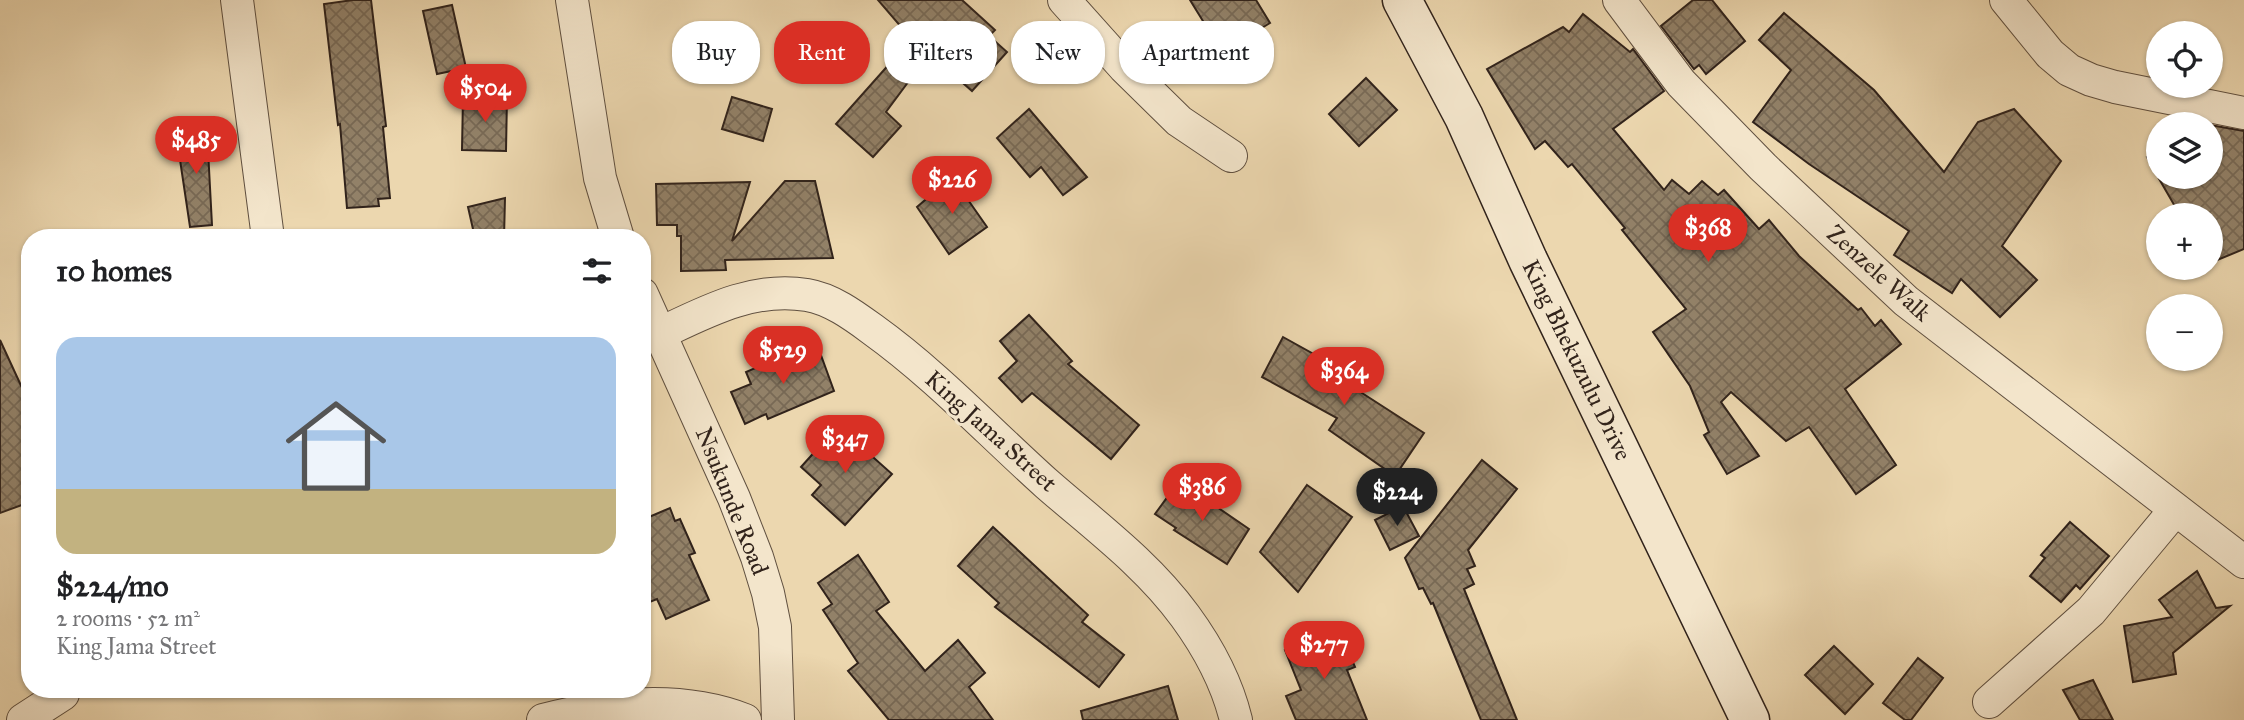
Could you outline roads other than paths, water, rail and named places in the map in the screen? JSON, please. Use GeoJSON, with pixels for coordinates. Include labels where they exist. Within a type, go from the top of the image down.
{"type":"FeatureCollection","features":[{"type":"Feature","properties":{"kind":"street"},"geometry":{"type":"LineString","coordinates":[[237,0],[267,229]]}},
{"type":"Feature","properties":{"kind":"street"},"geometry":{"type":"LineString","coordinates":[[572,0],[600,178],[615,229]]}},
{"type":"Feature","properties":{"kind":"street"},"geometry":{"type":"LineString","coordinates":[[1064,0],[1152,96],[1179,121],[1231,156]]}},
{"type":"Feature","properties":{"kind":"street","name":"King Bhekuzulu Drive"},"geometry":{"type":"LineString","coordinates":[[1402,0],[1464,117],[1528,260],[1750,720]]}},
{"type":"Feature","properties":{"kind":"street","name":"Zenzele Walk"},"geometry":{"type":"LineString","coordinates":[[1619,0],[1681,83],[1763,167],[1906,301],[2244,562]]}},
{"type":"Feature","properties":{"kind":"street"},"geometry":{"type":"LineString","coordinates":[[2006,0],[2050,54],[2068,70],[2115,87],[2244,113]]}},
{"type":"Feature","properties":{"kind":"street","name":"King Jama Street"},"geometry":{"type":"LineString","coordinates":[[661,333],[718,306],[751,296],[784,292],[810,295],[844,309],[899,348],[978,417],[1046,482],[1136,559],[1185,615],[1207,650],[1236,720]]}},
{"type":"Feature","properties":{"kind":"street","name":"Nsukunde Road"},"geometry":{"type":"LineString","coordinates":[[651,312],[734,498],[768,593],[775,627],[778,720]]}},
{"type":"Feature","properties":{"kind":"street"},"geometry":{"type":"LineString","coordinates":[[1989,702],[2091,611],[2175,510]]}},
{"type":"Feature","properties":{"kind":"street"},"geometry":{"type":"LineString","coordinates":[[23,720],[67,701]]}},
{"type":"Feature","properties":{"kind":"street"},"geometry":{"type":"LineString","coordinates":[[543,720],[586,709],[648,703],[693,707],[745,720]]}}]}
